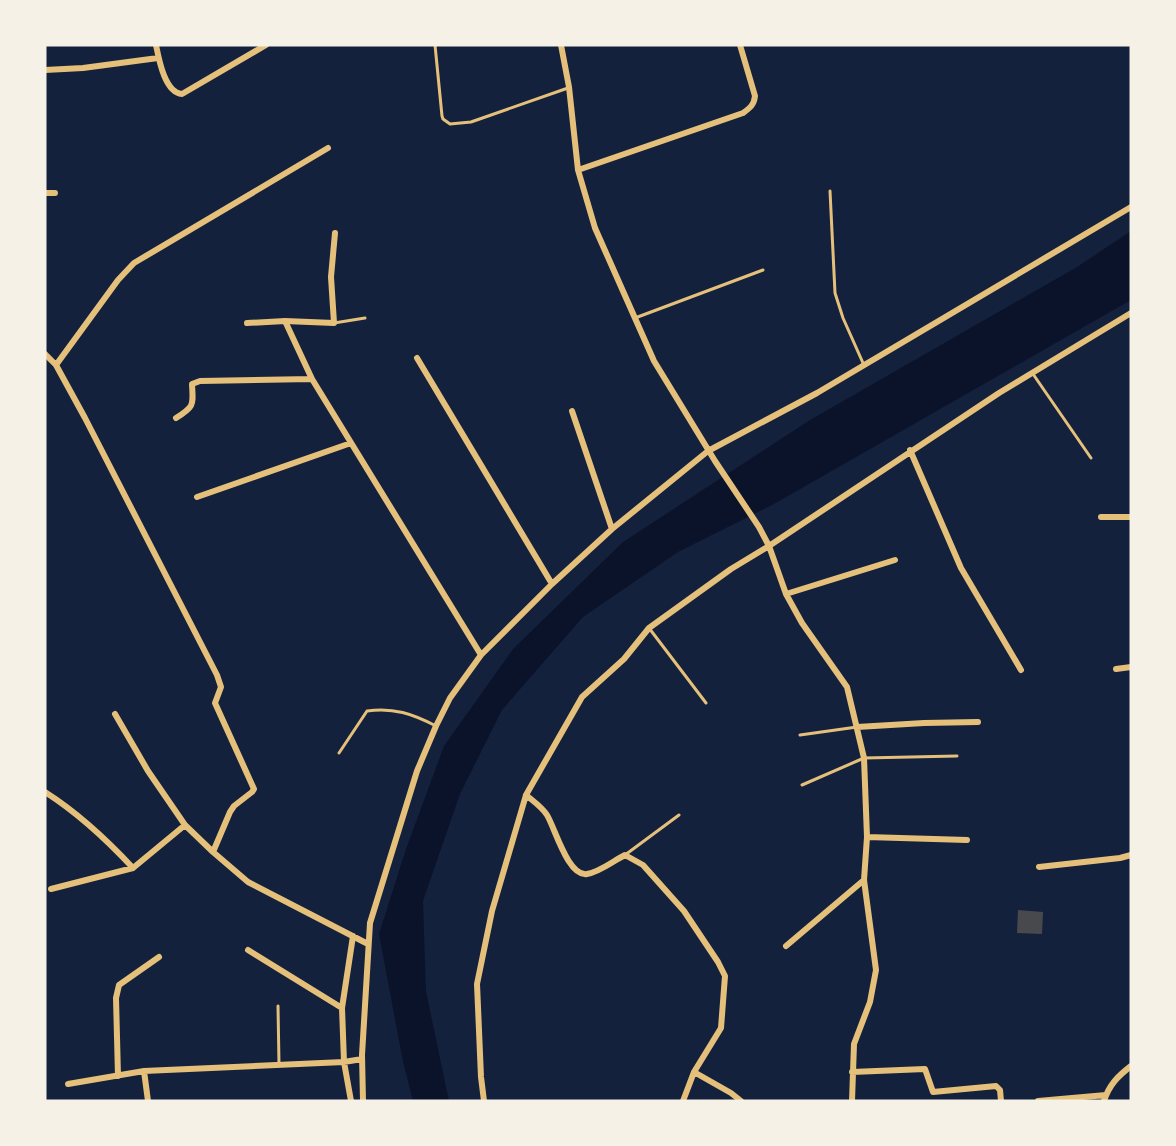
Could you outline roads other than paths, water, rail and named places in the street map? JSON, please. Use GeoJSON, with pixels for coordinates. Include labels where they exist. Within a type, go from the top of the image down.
{"type":"FeatureCollection","features":[{"type":"Feature","properties":{"kind":"street"},"geometry":{"type":"LineString","coordinates":[[156,45],[170,87],[175,93],[182,94],[266,45]]}},
{"type":"Feature","properties":{"kind":"street"},"geometry":{"type":"LineString","coordinates":[[561,45],[569,87],[578,170],[595,228],[654,361],[708,451],[759,527],[769,546],[786,594],[824,656],[847,687],[864,758],[867,837],[864,880],[876,970],[870,1002],[854,1044],[852,1101]]}},
{"type":"Feature","properties":{"kind":"street"},"geometry":{"type":"LineString","coordinates":[[578,170],[742,113],[750,108],[755,96],[740,45]]}},
{"type":"Feature","properties":{"kind":"street"},"geometry":{"type":"LineString","coordinates":[[45,70],[83,68],[159,58]]}},
{"type":"Feature","properties":{"kind":"street"},"geometry":{"type":"LineString","coordinates":[[56,365],[118,280],[134,263],[328,148]]}},
{"type":"Feature","properties":{"kind":"street"},"geometry":{"type":"LineString","coordinates":[[45,193],[55,193]]}},
{"type":"Feature","properties":{"kind":"street"},"geometry":{"type":"LineString","coordinates":[[363,1101],[362,1059],[370,923],[417,771],[450,699],[481,655],[552,584],[612,529],[708,451],[817,393],[1131,207]]}},
{"type":"Feature","properties":{"kind":"street"},"geometry":{"type":"LineString","coordinates":[[247,323],[334,322],[331,277],[335,233]]}},
{"type":"Feature","properties":{"kind":"street"},"geometry":{"type":"LineString","coordinates":[[484,1101],[477,984],[492,911],[526,795],[582,697],[624,659],[649,627],[731,569],[769,546],[910,450],[1032,372],[1131,313]]}},
{"type":"Feature","properties":{"kind":"street"},"geometry":{"type":"LineString","coordinates":[[285,321],[312,379],[481,655]]}},
{"type":"Feature","properties":{"kind":"street"},"geometry":{"type":"LineString","coordinates":[[45,354],[56,365],[217,675],[221,687],[215,701],[216,707],[253,786],[252,792],[230,812],[213,852]]}},
{"type":"Feature","properties":{"kind":"street"},"geometry":{"type":"LineString","coordinates":[[417,358],[552,584]]}},
{"type":"Feature","properties":{"kind":"street"},"geometry":{"type":"LineString","coordinates":[[176,418],[192,406],[194,401],[192,384],[200,381],[312,379]]}},
{"type":"Feature","properties":{"kind":"street"},"geometry":{"type":"LineString","coordinates":[[572,411],[612,529]]}},
{"type":"Feature","properties":{"kind":"street"},"geometry":{"type":"LineString","coordinates":[[197,497],[351,443]]}},
{"type":"Feature","properties":{"kind":"street"},"geometry":{"type":"LineString","coordinates":[[910,450],[961,568],[1022,670]]}},
{"type":"Feature","properties":{"kind":"street"},"geometry":{"type":"LineString","coordinates":[[1101,517],[1131,517]]}},
{"type":"Feature","properties":{"kind":"street"},"geometry":{"type":"LineString","coordinates":[[786,594],[896,560]]}},
{"type":"Feature","properties":{"kind":"street"},"geometry":{"type":"LineString","coordinates":[[1116,669],[1131,668]]}},
{"type":"Feature","properties":{"kind":"street"},"geometry":{"type":"LineString","coordinates":[[115,714],[148,771],[185,825],[213,852],[248,882],[369,944]]}},
{"type":"Feature","properties":{"kind":"street"},"geometry":{"type":"LineString","coordinates":[[857,727],[978,722]]}},
{"type":"Feature","properties":{"kind":"street"},"geometry":{"type":"LineString","coordinates":[[45,792],[61,802],[107,840],[133,868]]}},
{"type":"Feature","properties":{"kind":"street"},"geometry":{"type":"LineString","coordinates":[[526,795],[546,813],[571,866],[578,873],[594,872],[625,855],[643,865],[684,911],[718,962],[725,976],[720,1028],[694,1072],[683,1101]]}},
{"type":"Feature","properties":{"kind":"street"},"geometry":{"type":"LineString","coordinates":[[51,889],[133,868],[185,825]]}},
{"type":"Feature","properties":{"kind":"street"},"geometry":{"type":"LineString","coordinates":[[867,837],[967,840]]}},
{"type":"Feature","properties":{"kind":"street"},"geometry":{"type":"LineString","coordinates":[[1039,867],[1131,855]]}},
{"type":"Feature","properties":{"kind":"street"},"geometry":{"type":"LineString","coordinates":[[786,946],[864,880]]}},
{"type":"Feature","properties":{"kind":"street"},"geometry":{"type":"LineString","coordinates":[[351,1101],[344,1062],[342,1008],[353,936]]}},
{"type":"Feature","properties":{"kind":"street"},"geometry":{"type":"LineString","coordinates":[[248,950],[342,1008]]}},
{"type":"Feature","properties":{"kind":"street"},"geometry":{"type":"LineString","coordinates":[[118,1076],[116,998],[119,985],[159,957]]}},
{"type":"Feature","properties":{"kind":"street"},"geometry":{"type":"LineString","coordinates":[[68,1084],[144,1071],[344,1062],[362,1059]]}},
{"type":"Feature","properties":{"kind":"street"},"geometry":{"type":"LineString","coordinates":[[1038,1101],[1105,1098],[1108,1089],[1117,1077],[1131,1066]]}},
{"type":"Feature","properties":{"kind":"street"},"geometry":{"type":"LineString","coordinates":[[852,1072],[925,1070],[933,1092],[996,1086],[1000,1090],[1001,1101]]}},
{"type":"Feature","properties":{"kind":"street"},"geometry":{"type":"LineString","coordinates":[[144,1071],[148,1101]]}},
{"type":"Feature","properties":{"kind":"street"},"geometry":{"type":"LineString","coordinates":[[694,1072],[741,1101]]}},
{"type":"Feature","properties":{"kind":"lane"},"geometry":{"type":"LineString","coordinates":[[435,45],[442,116],[450,124],[471,122],[569,87]]}},
{"type":"Feature","properties":{"kind":"lane"},"geometry":{"type":"LineString","coordinates":[[830,191],[835,293],[843,318],[864,365]]}},
{"type":"Feature","properties":{"kind":"lane"},"geometry":{"type":"LineString","coordinates":[[635,318],[764,270]]}},
{"type":"Feature","properties":{"kind":"lane"},"geometry":{"type":"LineString","coordinates":[[334,322],[365,318]]}},
{"type":"Feature","properties":{"kind":"lane"},"geometry":{"type":"LineString","coordinates":[[1032,372],[1091,458]]}},
{"type":"Feature","properties":{"kind":"lane"},"geometry":{"type":"LineString","coordinates":[[649,627],[706,703]]}},
{"type":"Feature","properties":{"kind":"lane"},"geometry":{"type":"LineString","coordinates":[[339,753],[367,711],[406,712],[436,726]]}},
{"type":"Feature","properties":{"kind":"lane"},"geometry":{"type":"LineString","coordinates":[[800,735],[857,727]]}},
{"type":"Feature","properties":{"kind":"lane"},"geometry":{"type":"LineString","coordinates":[[802,785],[864,758],[957,756]]}},
{"type":"Feature","properties":{"kind":"lane"},"geometry":{"type":"LineString","coordinates":[[625,855],[679,815]]}},
{"type":"Feature","properties":{"kind":"lane"},"geometry":{"type":"LineString","coordinates":[[278,1006],[279,1064]]}},
{"type":"Feature","properties":{"kind":"water"},"geometry":{"type":"Polygon","coordinates":[[[1131,231],[1131,300],[774,504],[678,552],[583,617],[502,710],[460,794],[423,901],[426,991],[449,1101],[413,1101],[403,1062],[379,934],[406,849],[444,746],[513,649],[623,542],[810,420],[1077,267],[1131,231]]]}}]}
